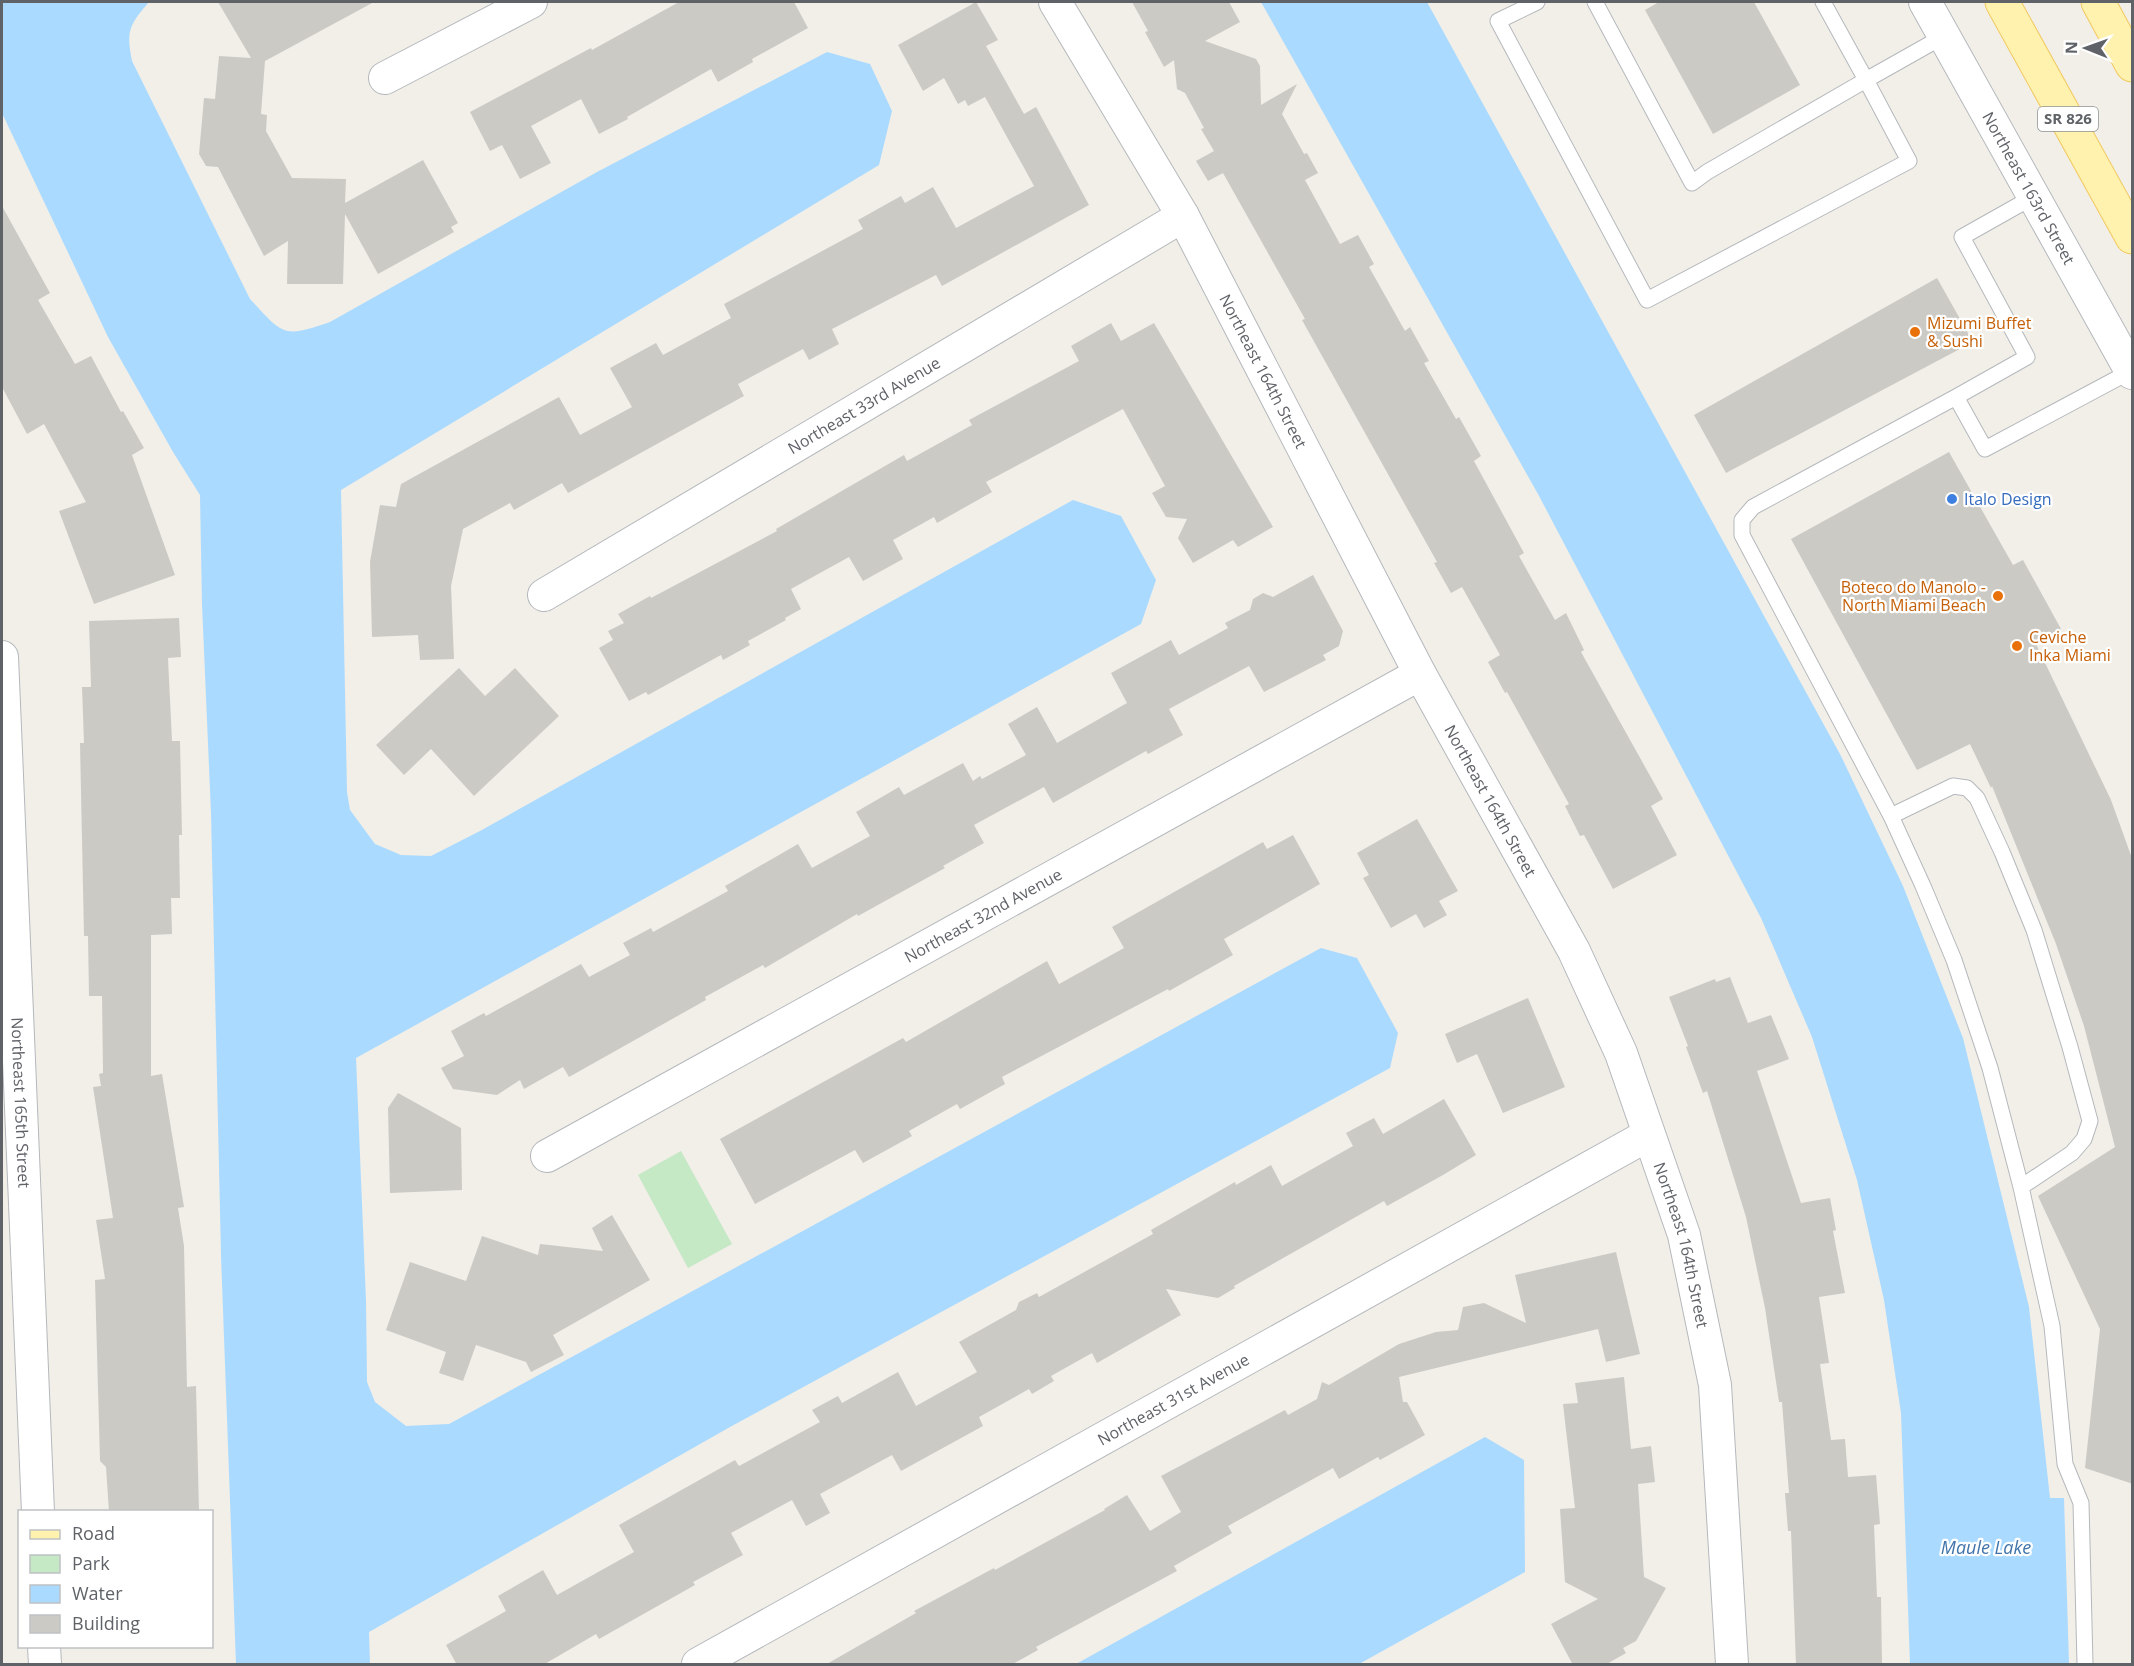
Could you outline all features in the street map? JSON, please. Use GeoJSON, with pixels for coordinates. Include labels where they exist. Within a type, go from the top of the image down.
{"type":"FeatureCollection","features":[{"type":"Feature","properties":{"kind":"main road","name":"SR 826"},"geometry":{"type":"LineString","coordinates":[[2002,2],[2133,237]]}},
{"type":"Feature","properties":{"kind":"main road"},"geometry":{"type":"LineString","coordinates":[[2098,2],[2133,65]]}},
{"type":"Feature","properties":{"kind":"street"},"geometry":{"type":"LineString","coordinates":[[385,78],[531,2]]}},
{"type":"Feature","properties":{"kind":"street","name":"Northeast 164th Street"},"geometry":{"type":"LineString","coordinates":[[1055,2],[1184,216],[1420,674],[1575,951],[1621,1053],[1684,1235],[1715,1385],[1732,1665]]}},
{"type":"Feature","properties":{"kind":"street","name":"Northeast 163rd Street"},"geometry":{"type":"LineString","coordinates":[[1925,2],[2132,372]]}},
{"type":"Feature","properties":{"kind":"street","name":"Northeast 33rd Avenue"},"geometry":{"type":"LineString","coordinates":[[544,595],[1184,216]]}},
{"type":"Feature","properties":{"kind":"street","name":"Northeast 165th Street"},"geometry":{"type":"LineString","coordinates":[[2,657],[38,1510]]}},
{"type":"Feature","properties":{"kind":"street","name":"Northeast 32nd Avenue"},"geometry":{"type":"LineString","coordinates":[[547,1156],[1420,674]]}},
{"type":"Feature","properties":{"kind":"street","name":"Northeast 31st Avenue"},"geometry":{"type":"LineString","coordinates":[[698,1665],[1648,1134]]}},
{"type":"Feature","properties":{"kind":"street"},"geometry":{"type":"LineString","coordinates":[[44,1648],[45,1665]]}},
{"type":"Feature","properties":{"kind":"lane"},"geometry":{"type":"LineString","coordinates":[[1537,2],[1498,21],[1647,300],[1909,161],[1822,2]]}},
{"type":"Feature","properties":{"kind":"lane"},"geometry":{"type":"LineString","coordinates":[[1595,2],[1692,183],[1707,172],[1944,36]]}},
{"type":"Feature","properties":{"kind":"lane"},"geometry":{"type":"LineString","coordinates":[[2033,197],[1962,237],[2027,357],[1753,507],[1742,520],[1742,535],[1891,816],[1954,960],[1990,1068],[2021,1187],[2052,1326],[2065,1464],[2081,1503],[2085,1665]]}},
{"type":"Feature","properties":{"kind":"lane"},"geometry":{"type":"LineString","coordinates":[[1956,397],[1985,449],[2132,372]]}},
{"type":"Feature","properties":{"kind":"lane"},"geometry":{"type":"LineString","coordinates":[[1891,816],[1953,786],[1967,788],[1977,798],[2034,930],[2090,1120],[2084,1139],[2072,1153],[2021,1187]]}},
{"type":"Feature","properties":{"kind":"green space"},"geometry":{"type":"Polygon","coordinates":[[[681,1151],[732,1244],[688,1268],[638,1175],[681,1151]]]}},
{"type":"Feature","properties":{"kind":"water"},"geometry":{"type":"Polygon","coordinates":[[[2,2],[149,2],[133,23],[129,35],[132,61],[250,299],[278,327],[293,332],[330,322],[597,172],[827,52],[870,64],[892,111],[879,165],[341,490],[347,792],[350,810],[375,844],[401,855],[431,856],[480,831],[1073,500],[1121,516],[1156,580],[1141,624],[356,1058],[367,1382],[375,1402],[406,1426],[449,1424],[1321,948],[1357,958],[1398,1033],[1390,1068],[730,1427],[369,1632],[370,1664],[236,1664],[221,1255],[211,813],[200,495],[108,337],[2,113],[2,2]]]}},
{"type":"Feature","properties":{"kind":"water","name":"Maule Lake"},"geometry":{"type":"Polygon","coordinates":[[[1261,2],[1427,2],[1841,756],[1903,886],[1963,1038],[2029,1307],[2050,1498],[2064,1498],[2069,1664],[1910,1664],[1901,1413],[1884,1300],[1857,1180],[1812,1037],[1761,918],[1538,494],[1261,2]]]}},
{"type":"Feature","properties":{"kind":"water"},"geometry":{"type":"Polygon","coordinates":[[[1485,1437],[1524,1460],[1525,1572],[1359,1664],[1076,1664],[1485,1437]]]}},
{"type":"Feature","properties":{"kind":"building"},"geometry":{"type":"Polygon","coordinates":[[[218,2],[374,2],[265,61],[261,114],[267,115],[266,131],[292,178],[346,179],[345,203],[423,160],[458,223],[451,227],[454,232],[378,274],[345,214],[343,284],[287,284],[288,241],[264,256],[218,167],[206,166],[199,154],[204,98],[215,99],[219,56],[251,58],[218,2]]]}},
{"type":"Feature","properties":{"kind":"building"},"geometry":{"type":"Polygon","coordinates":[[[679,2],[794,2],[808,28],[752,59],[753,62],[718,82],[711,69],[599,134],[581,99],[531,126],[551,163],[520,179],[502,145],[490,151],[470,112],[591,48],[592,50],[679,2]]]}},
{"type":"Feature","properties":{"kind":"building"},"geometry":{"type":"Polygon","coordinates":[[[976,2],[998,40],[986,46],[1024,114],[1036,107],[1089,205],[942,286],[936,275],[832,329],[839,344],[809,360],[803,349],[738,384],[744,396],[568,493],[562,483],[514,510],[510,503],[463,529],[451,586],[454,659],[420,660],[418,635],[372,637],[370,562],[380,505],[396,507],[401,484],[559,397],[580,435],[632,407],[610,368],[656,343],[663,355],[731,318],[724,304],[863,229],[858,220],[901,196],[905,203],[933,187],[956,228],[1034,186],[985,97],[968,106],[965,100],[958,104],[944,78],[923,91],[898,45],[976,2]]]}},
{"type":"Feature","properties":{"kind":"building"},"geometry":{"type":"Polygon","coordinates":[[[1132,2],[1229,2],[1240,22],[1205,41],[1256,59],[1260,66],[1261,105],[1297,84],[1282,114],[1304,154],[1307,153],[1318,173],[1305,180],[1340,244],[1358,235],[1374,264],[1369,267],[1405,331],[1410,327],[1429,361],[1424,363],[1456,419],[1459,417],[1481,456],[1474,461],[1524,553],[1519,556],[1555,620],[1566,613],[1584,650],[1581,652],[1663,799],[1651,806],[1677,855],[1613,889],[1584,835],[1580,836],[1565,806],[1569,804],[1488,662],[1500,655],[1462,587],[1451,593],[1434,563],[1437,562],[1223,173],[1208,181],[1196,161],[1214,151],[1185,93],[1177,89],[1174,60],[1164,67],[1132,2]]]}},
{"type":"Feature","properties":{"kind":"building"},"geometry":{"type":"Polygon","coordinates":[[[1659,2],[1754,2],[1800,85],[1713,134],[1645,10],[1659,2]]]}},
{"type":"Feature","properties":{"kind":"building"},"geometry":{"type":"Polygon","coordinates":[[[2,206],[50,293],[38,300],[75,364],[91,356],[121,412],[123,411],[144,448],[132,455],[175,575],[94,604],[59,511],[86,502],[44,424],[27,434],[2,387],[2,206]]]}},
{"type":"Feature","properties":{"kind":"building"},"geometry":{"type":"Polygon","coordinates":[[[1937,278],[1973,342],[1726,473],[1694,415],[1937,278]]]}},
{"type":"Feature","properties":{"kind":"building"},"geometry":{"type":"Polygon","coordinates":[[[1111,323],[1121,341],[1154,323],[1273,527],[1238,547],[1233,540],[1193,563],[1178,538],[1187,519],[1166,517],[1152,493],[1165,486],[1123,409],[986,482],[992,492],[937,523],[934,517],[893,540],[903,559],[863,581],[849,557],[791,589],[801,609],[748,641],[750,645],[723,660],[721,655],[648,695],[646,692],[629,701],[599,648],[613,640],[608,631],[624,623],[618,614],[777,531],[776,529],[904,455],[907,461],[972,425],[969,420],[1079,361],[1071,346],[1111,323]]]}},
{"type":"Feature","properties":{"kind":"building"},"geometry":{"type":"Polygon","coordinates":[[[1949,452],[2013,565],[2023,560],[2061,629],[2035,642],[2111,800],[2133,861],[2133,1484],[2085,1468],[2100,1329],[2038,1196],[2115,1147],[2084,1026],[2056,944],[1992,786],[1991,788],[1970,744],[1917,770],[1791,539],[1949,452]]]}},
{"type":"Feature","properties":{"kind":"building"},"geometry":{"type":"Polygon","coordinates":[[[1313,575],[1343,631],[1339,646],[1323,655],[1326,660],[1264,692],[1249,666],[1169,709],[1183,735],[1148,754],[1146,751],[1053,803],[1044,787],[974,825],[984,843],[943,866],[945,868],[858,916],[857,914],[765,968],[763,965],[705,997],[706,1000],[569,1077],[563,1067],[524,1089],[520,1080],[497,1095],[453,1089],[441,1068],[464,1056],[451,1031],[484,1013],[486,1016],[581,964],[589,977],[630,955],[623,943],[651,928],[653,932],[728,891],[725,886],[798,844],[812,868],[870,836],[856,812],[899,787],[904,795],[963,763],[973,781],[980,776],[982,779],[1026,755],[1008,724],[1037,707],[1057,743],[1127,703],[1111,673],[1171,640],[1179,655],[1228,628],[1225,623],[1250,610],[1253,599],[1263,593],[1273,597],[1313,575]]]}},
{"type":"Feature","properties":{"kind":"building"},"geometry":{"type":"Polygon","coordinates":[[[179,618],[181,657],[168,658],[172,741],[180,741],[182,835],[179,835],[180,898],[171,898],[172,934],[151,935],[151,1076],[162,1074],[184,1207],[178,1208],[184,1246],[187,1387],[196,1386],[199,1510],[109,1510],[106,1467],[100,1461],[95,1280],[105,1279],[96,1220],[113,1218],[93,1087],[101,1086],[99,1074],[103,1073],[102,996],[89,996],[88,936],[84,936],[80,743],[84,743],[82,687],[91,687],[89,621],[179,618]]]}},
{"type":"Feature","properties":{"kind":"building"},"geometry":{"type":"Polygon","coordinates":[[[459,668],[485,696],[515,668],[559,716],[474,796],[431,749],[404,775],[376,745],[459,668]]]}},
{"type":"Feature","properties":{"kind":"building"},"geometry":{"type":"Polygon","coordinates":[[[1417,819],[1458,891],[1439,901],[1447,915],[1424,928],[1416,914],[1391,928],[1363,878],[1369,875],[1357,853],[1417,819]]]}},
{"type":"Feature","properties":{"kind":"building"},"geometry":{"type":"Polygon","coordinates":[[[1293,835],[1320,884],[1224,939],[1233,955],[1169,991],[1168,989],[1002,1077],[1005,1084],[960,1109],[957,1104],[909,1131],[912,1136],[863,1163],[855,1150],[755,1204],[720,1139],[903,1038],[906,1042],[1047,961],[1059,984],[1124,948],[1112,927],[1263,842],[1267,849],[1293,835]]]}},
{"type":"Feature","properties":{"kind":"building"},"geometry":{"type":"Polygon","coordinates":[[[1730,977],[1748,1023],[1771,1015],[1789,1059],[1757,1071],[1801,1203],[1830,1198],[1836,1230],[1833,1231],[1845,1293],[1819,1297],[1829,1363],[1820,1364],[1831,1440],[1845,1439],[1848,1477],[1876,1475],[1880,1524],[1874,1525],[1877,1597],[1881,1597],[1882,1665],[1796,1665],[1791,1531],[1788,1531],[1785,1493],[1789,1493],[1782,1402],[1779,1402],[1765,1308],[1746,1217],[1707,1091],[1703,1093],[1669,997],[1715,979],[1716,982],[1730,977]]]}},
{"type":"Feature","properties":{"kind":"building"},"geometry":{"type":"Polygon","coordinates":[[[1528,998],[1565,1087],[1503,1113],[1477,1054],[1457,1063],[1445,1034],[1528,998]]]}},
{"type":"Feature","properties":{"kind":"building"},"geometry":{"type":"Polygon","coordinates":[[[398,1093],[461,1128],[462,1190],[390,1193],[388,1108],[398,1093]]]}},
{"type":"Feature","properties":{"kind":"building"},"geometry":{"type":"Polygon","coordinates":[[[1444,1099],[1476,1155],[1443,1175],[1387,1206],[1384,1201],[1234,1286],[1235,1288],[1218,1298],[1166,1289],[1181,1315],[1097,1363],[1092,1353],[1051,1376],[1054,1381],[1032,1394],[1029,1389],[979,1417],[983,1426],[901,1471],[892,1455],[820,1494],[830,1513],[806,1526],[792,1500],[731,1533],[743,1555],[693,1582],[695,1585],[599,1639],[596,1634],[543,1665],[457,1665],[446,1645],[506,1611],[498,1596],[543,1570],[557,1595],[634,1552],[619,1525],[735,1460],[739,1466],[820,1422],[812,1410],[838,1396],[842,1403],[898,1372],[916,1406],[977,1372],[959,1342],[1016,1310],[1019,1302],[1037,1293],[1039,1297],[1153,1234],[1151,1230],[1235,1182],[1236,1185],[1271,1165],[1282,1186],[1353,1146],[1346,1133],[1374,1118],[1383,1134],[1444,1099]]]}},
{"type":"Feature","properties":{"kind":"building"},"geometry":{"type":"Polygon","coordinates":[[[612,1215],[650,1280],[553,1335],[564,1355],[531,1372],[526,1362],[476,1345],[463,1381],[439,1373],[446,1352],[386,1330],[410,1262],[466,1281],[482,1236],[538,1255],[540,1244],[603,1251],[592,1228],[612,1215]]]}},
{"type":"Feature","properties":{"kind":"building"},"geometry":{"type":"Polygon","coordinates":[[[1616,1252],[1640,1354],[1606,1362],[1598,1329],[1399,1377],[1403,1402],[1407,1402],[1425,1435],[1380,1460],[1378,1457],[1339,1479],[1333,1468],[1228,1526],[1232,1533],[1174,1566],[1177,1571],[1036,1647],[1038,1650],[1011,1665],[825,1665],[916,1613],[914,1611],[994,1568],[995,1570],[1105,1510],[1127,1495],[1150,1531],[1181,1512],[1161,1476],[1285,1410],[1288,1415],[1317,1399],[1322,1382],[1329,1385],[1399,1344],[1436,1332],[1458,1330],[1463,1307],[1484,1303],[1526,1323],[1515,1275],[1616,1252]]]}},
{"type":"Feature","properties":{"kind":"building"},"geometry":{"type":"Polygon","coordinates":[[[1624,1377],[1631,1449],[1651,1446],[1655,1482],[1638,1484],[1644,1577],[1666,1588],[1636,1641],[1623,1648],[1626,1653],[1605,1665],[1573,1665],[1551,1624],[1598,1599],[1565,1582],[1560,1509],[1575,1508],[1563,1404],[1578,1403],[1575,1383],[1624,1377]]]}},
{"type":"Feature","properties":{"kind":"place","name":"Mizumi Buffet & Sushi"},"geometry":{"type":"Point","coordinates":[1915,332]}},
{"type":"Feature","properties":{"kind":"place","name":"Italo Design"},"geometry":{"type":"Point","coordinates":[1952,499]}},
{"type":"Feature","properties":{"kind":"place","name":"Boteco do Manolo - North Miami Beach"},"geometry":{"type":"Point","coordinates":[1998,596]}},
{"type":"Feature","properties":{"kind":"place","name":"Ceviche Inka Miami"},"geometry":{"type":"Point","coordinates":[2017,646]}}]}
